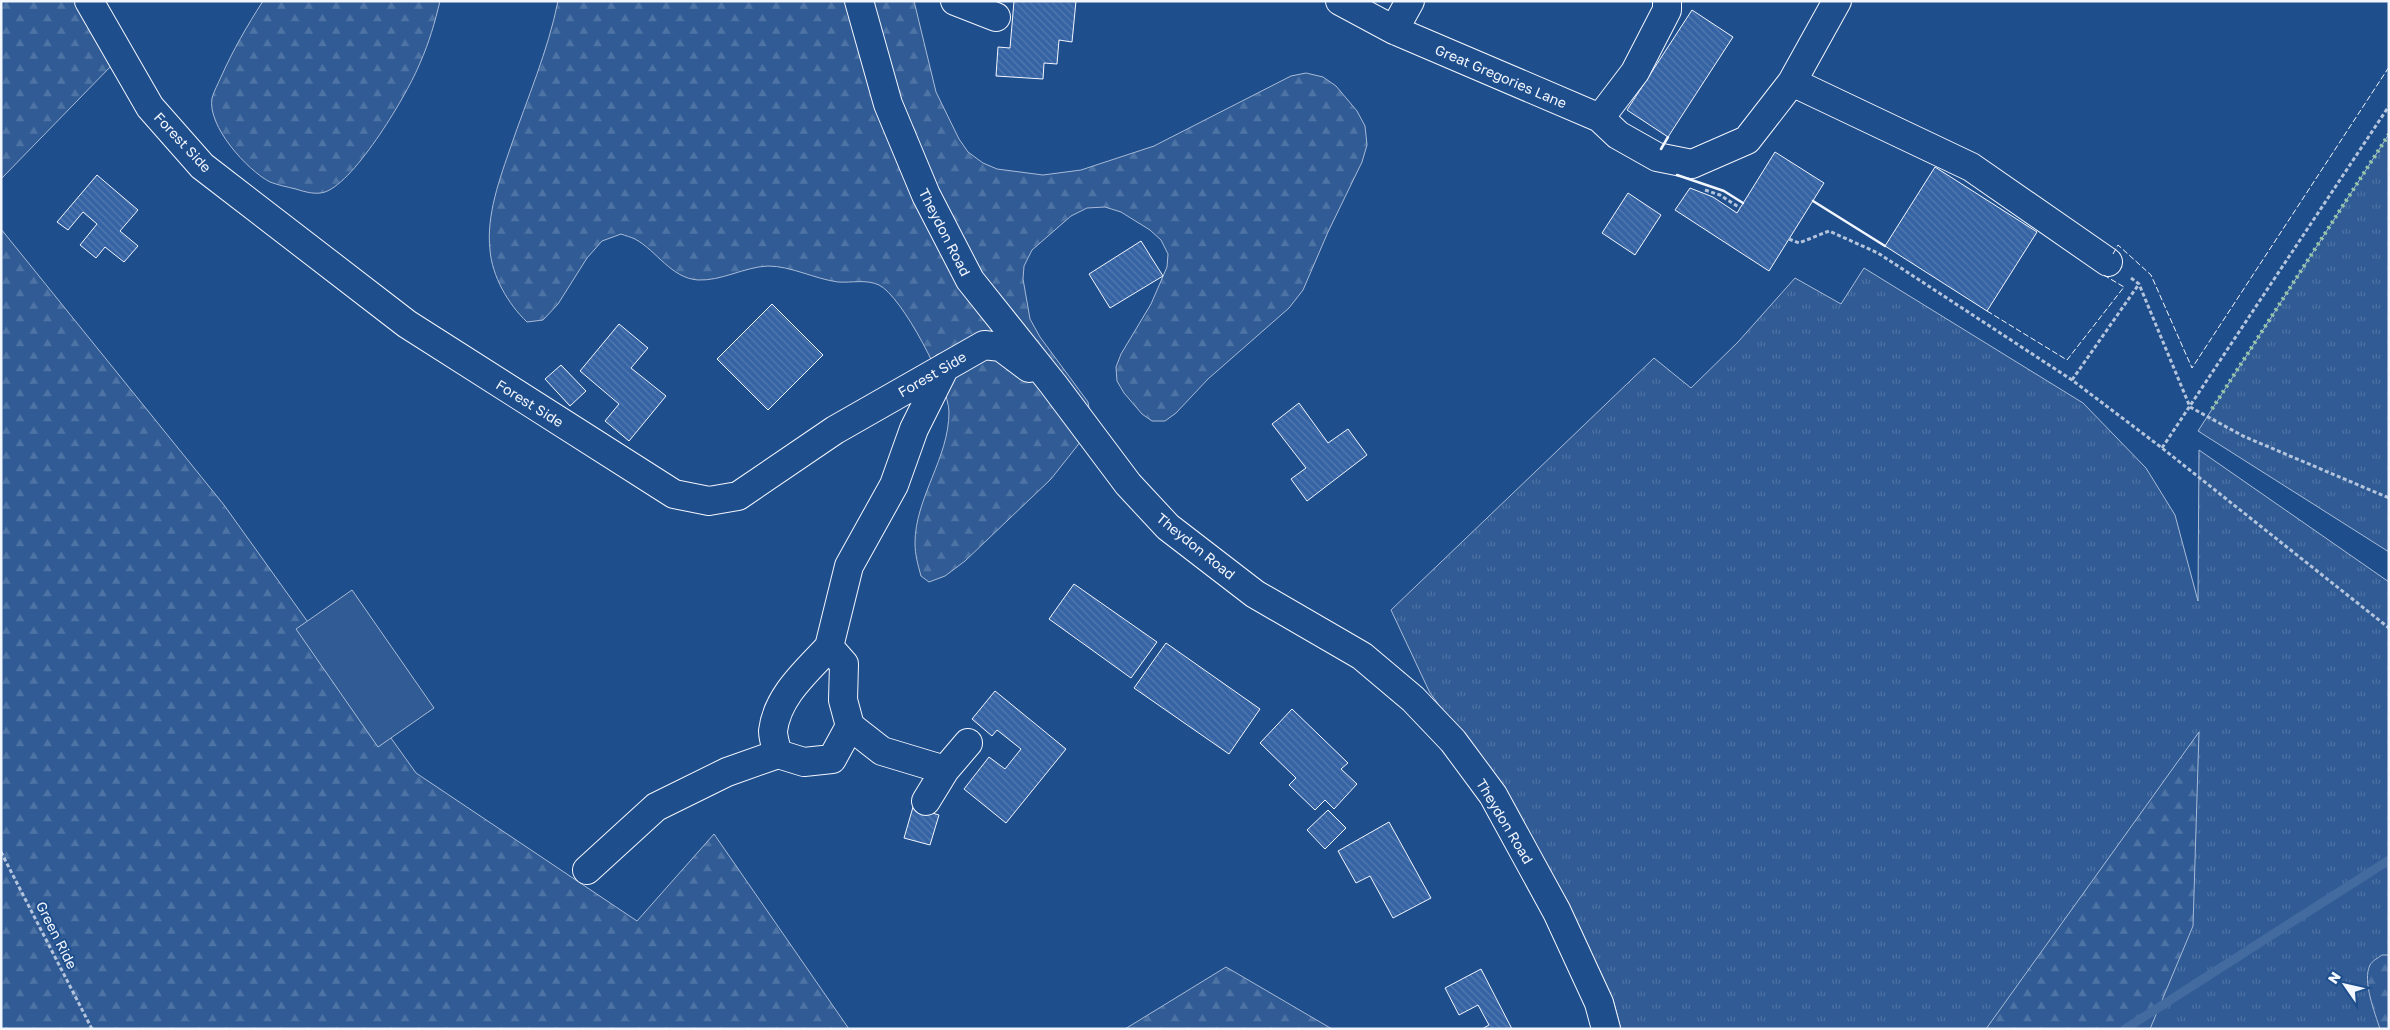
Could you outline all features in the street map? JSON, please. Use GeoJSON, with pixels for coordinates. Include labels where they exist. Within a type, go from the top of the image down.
{"type":"FeatureCollection","features":[{"type":"Feature","properties":{"kind":"street","name":"Forest Side"},"geometry":{"type":"LineString","coordinates":[[89,1],[150,107],[202,166],[407,324],[674,494],[708,501],[738,496],[835,430],[984,345],[1001,347],[1053,384]]}},
{"type":"Feature","properties":{"kind":"street","name":"Theydon Road"},"geometry":{"type":"LineString","coordinates":[[858,1],[888,104],[935,212],[970,280],[1053,384],[1128,484],[1168,527],[1255,594],[1362,656],[1413,699],[1454,741],[1493,796],[1557,912],[1599,1003],[1606,1029]]}},
{"type":"Feature","properties":{"kind":"street"},"geometry":{"type":"LineString","coordinates":[[955,1],[996,16]]}},
{"type":"Feature","properties":{"kind":"street","name":"Great Gregories Lane"},"geometry":{"type":"LineString","coordinates":[[1340,1],[1394,30],[1600,118],[1618,136],[1657,157],[1692,164],[1747,140],[1792,82],[1837,1]]}},
{"type":"Feature","properties":{"kind":"street"},"geometry":{"type":"LineString","coordinates":[[1394,30],[1410,1]]}},
{"type":"Feature","properties":{"kind":"street"},"geometry":{"type":"LineString","coordinates":[[1600,118],[1635,72],[1667,10],[1667,1]]}},
{"type":"Feature","properties":{"kind":"street"},"geometry":{"type":"LineString","coordinates":[[1792,82],[1971,167],[2108,262]]}},
{"type":"Feature","properties":{"kind":"street"},"geometry":{"type":"LineString","coordinates":[[778,754],[773,732],[781,704],[794,685],[829,647],[849,566],[894,485],[914,429],[945,367]]}},
{"type":"Feature","properties":{"kind":"street"},"geometry":{"type":"LineString","coordinates":[[829,647],[844,664],[844,700],[850,726],[882,751],[944,770]]}},
{"type":"Feature","properties":{"kind":"street"},"geometry":{"type":"LineString","coordinates":[[587,870],[656,807],[727,772],[778,754],[804,762],[832,759],[850,726]]}},
{"type":"Feature","properties":{"kind":"street"},"geometry":{"type":"LineString","coordinates":[[926,801],[944,770],[968,743]]}},
{"type":"Feature","properties":{"kind":"path"},"geometry":{"type":"LineString","coordinates":[[2162,448],[2389,106]]}},
{"type":"Feature","properties":{"kind":"path"},"geometry":{"type":"LineString","coordinates":[[1789,239],[1800,243],[1829,230],[1878,253],[2072,380],[2162,448],[2389,628]]}},
{"type":"Feature","properties":{"kind":"path"},"geometry":{"type":"LineString","coordinates":[[2108,262],[2139,284],[2190,407],[2243,436],[2389,498]]}},
{"type":"Feature","properties":{"kind":"path"},"geometry":{"type":"LineString","coordinates":[[2072,380],[2139,284]]}},
{"type":"Feature","properties":{"kind":"path","name":"Green Ride"},"geometry":{"type":"LineString","coordinates":[[1,852],[92,1029]]}},
{"type":"Feature","properties":{"kind":"green space"},"geometry":{"type":"Polygon","coordinates":[[[1,1],[96,1],[113,64],[1,179],[1,1]]]}},
{"type":"Feature","properties":{"kind":"green space"},"geometry":{"type":"Polygon","coordinates":[[[263,1],[440,1],[432,32],[414,77],[393,114],[366,154],[351,171],[337,185],[322,193],[303,191],[279,185],[261,176],[240,158],[230,146],[222,134],[212,109],[212,98],[226,67],[263,1]]]}},
{"type":"Feature","properties":{"kind":"green space"},"geometry":{"type":"Polygon","coordinates":[[[558,1],[914,1],[936,92],[959,139],[968,152],[983,163],[997,169],[1043,175],[1081,170],[1154,146],[1291,76],[1306,73],[1323,77],[1336,86],[1357,111],[1365,126],[1367,145],[1362,162],[1328,232],[1303,290],[1289,308],[1208,379],[1176,413],[1165,421],[1152,421],[1142,414],[1124,393],[1117,381],[1116,367],[1121,354],[1151,304],[1167,267],[1168,254],[1161,240],[1150,230],[1121,212],[1105,207],[1087,208],[1071,216],[1032,250],[1024,266],[1023,279],[1030,319],[1040,337],[1088,402],[1091,421],[1085,436],[1051,479],[965,561],[945,576],[929,582],[921,576],[917,560],[916,526],[920,510],[944,446],[948,429],[949,412],[947,400],[923,343],[900,306],[879,285],[864,282],[838,282],[785,268],[768,266],[707,280],[698,280],[680,274],[643,244],[621,234],[602,241],[587,258],[558,304],[543,320],[527,322],[507,298],[491,260],[489,237],[492,210],[503,171],[543,56],[558,1]]]}},
{"type":"Feature","properties":{"kind":"green space"},"geometry":{"type":"Polygon","coordinates":[[[2389,134],[2389,552],[2198,431],[2389,134]]]}},
{"type":"Feature","properties":{"kind":"green space"},"geometry":{"type":"Polygon","coordinates":[[[1,229],[224,505],[416,773],[637,921],[714,834],[849,1029],[1,1029],[1,229]]]}},
{"type":"Feature","properties":{"kind":"green space"},"geometry":{"type":"Polygon","coordinates":[[[1864,268],[2083,403],[2146,468],[2175,515],[2198,601],[2199,450],[2389,582],[2389,1029],[1621,1029],[1613,999],[1568,902],[1499,786],[1430,693],[1391,610],[1654,358],[1691,388],[1738,342],[1795,278],[1841,304],[1864,268]]]}},
{"type":"Feature","properties":{"kind":"green space"},"geometry":{"type":"Polygon","coordinates":[[[2199,732],[2193,926],[2150,1029],[1986,1029],[2199,732]]]}},
{"type":"Feature","properties":{"kind":"green space"},"geometry":{"type":"Polygon","coordinates":[[[2382,955],[2389,955],[2389,1029],[2380,1029],[2370,997],[2367,979],[2370,965],[2382,955]]]}},
{"type":"Feature","properties":{"kind":"green space"},"geometry":{"type":"Polygon","coordinates":[[[1226,967],[1332,1029],[1125,1029],[1226,967]]]}},
{"type":"Feature","properties":{"kind":"shaded area"},"geometry":{"type":"Polygon","coordinates":[[[352,590],[434,708],[378,747],[296,629],[352,590]]]}},
{"type":"Feature","properties":{"kind":"building"},"geometry":{"type":"Polygon","coordinates":[[[1014,1],[1076,1],[1072,42],[1059,40],[1057,64],[1044,63],[1043,79],[996,76],[998,47],[1010,48],[1014,1]]]}},
{"type":"Feature","properties":{"kind":"building"},"geometry":{"type":"Polygon","coordinates":[[[1692,10],[1733,37],[1668,137],[1627,110],[1692,10]]]}},
{"type":"Feature","properties":{"kind":"building"},"geometry":{"type":"Polygon","coordinates":[[[1775,152],[1824,183],[1769,271],[1675,210],[1690,188],[1713,197],[1737,213],[1775,152]]]}},
{"type":"Feature","properties":{"kind":"building"},"geometry":{"type":"Polygon","coordinates":[[[1935,167],[2037,232],[1987,311],[1885,246],[1935,167]]]}},
{"type":"Feature","properties":{"kind":"building"},"geometry":{"type":"Polygon","coordinates":[[[97,175],[138,210],[120,231],[138,246],[124,262],[105,247],[96,258],[80,245],[97,224],[83,212],[68,230],[57,222],[97,175]]]}},
{"type":"Feature","properties":{"kind":"building"},"geometry":{"type":"Polygon","coordinates":[[[1628,193],[1661,215],[1635,255],[1602,233],[1628,193]]]}},
{"type":"Feature","properties":{"kind":"building"},"geometry":{"type":"Polygon","coordinates":[[[1141,241],[1163,276],[1110,308],[1089,274],[1141,241]]]}},
{"type":"Feature","properties":{"kind":"building"},"geometry":{"type":"Polygon","coordinates":[[[772,304],[823,355],[768,410],[717,359],[772,304]]]}},
{"type":"Feature","properties":{"kind":"building"},"geometry":{"type":"Polygon","coordinates":[[[619,324],[648,348],[631,368],[666,396],[629,441],[605,421],[619,404],[580,371],[619,324]]]}},
{"type":"Feature","properties":{"kind":"building"},"geometry":{"type":"Polygon","coordinates":[[[561,365],[586,391],[570,406],[545,379],[561,365]]]}},
{"type":"Feature","properties":{"kind":"building"},"geometry":{"type":"Polygon","coordinates":[[[1299,403],[1328,443],[1348,429],[1367,455],[1307,501],[1291,479],[1306,468],[1272,424],[1299,403]]]}},
{"type":"Feature","properties":{"kind":"building"},"geometry":{"type":"Polygon","coordinates":[[[1074,584],[1157,642],[1131,678],[1049,619],[1074,584]]]}},
{"type":"Feature","properties":{"kind":"building"},"geometry":{"type":"Polygon","coordinates":[[[1166,643],[1260,709],[1229,754],[1134,688],[1166,643]]]}},
{"type":"Feature","properties":{"kind":"building"},"geometry":{"type":"Polygon","coordinates":[[[995,691],[1066,749],[1006,823],[964,789],[989,757],[1005,769],[1021,749],[997,730],[992,736],[972,719],[995,691]]]}},
{"type":"Feature","properties":{"kind":"building"},"geometry":{"type":"Polygon","coordinates":[[[1292,709],[1348,763],[1341,769],[1357,784],[1334,809],[1325,800],[1315,810],[1289,785],[1296,778],[1260,743],[1292,709]]]}},
{"type":"Feature","properties":{"kind":"building"},"geometry":{"type":"Polygon","coordinates":[[[913,807],[939,815],[930,845],[904,838],[913,807]]]}},
{"type":"Feature","properties":{"kind":"building"},"geometry":{"type":"Polygon","coordinates":[[[1328,810],[1346,828],[1325,849],[1307,830],[1328,810]]]}},
{"type":"Feature","properties":{"kind":"building"},"geometry":{"type":"Polygon","coordinates":[[[1389,822],[1431,898],[1393,918],[1370,876],[1356,883],[1338,851],[1389,822]]]}},
{"type":"Feature","properties":{"kind":"building"},"geometry":{"type":"Polygon","coordinates":[[[1481,969],[1512,1029],[1482,1029],[1489,1025],[1478,1005],[1459,1015],[1445,988],[1481,969]]]}},
{"type":"Feature","properties":{"kind":"waterway"},"geometry":{"type":"LineString","coordinates":[[2125,1029],[2389,860]]}},
{"type":"Feature","properties":{"kind":"hedge"},"geometry":{"type":"LineString","coordinates":[[2212,409],[2389,134]]}},
{"type":"Feature","properties":{"kind":"fence"},"geometry":{"type":"LineString","coordinates":[[2113,254],[2118,245],[2151,275],[2192,368],[2389,67]]}},
{"type":"Feature","properties":{"kind":"fence"},"geometry":{"type":"LineString","coordinates":[[1987,311],[2067,360],[2124,287],[2102,274]]}},
{"type":"Feature","properties":{"kind":"wall"},"geometry":{"type":"LineString","coordinates":[[1661,149],[1668,137]]}},
{"type":"Feature","properties":{"kind":"wall"},"geometry":{"type":"LineString","coordinates":[[1677,175],[1724,191],[1743,203]]}},
{"type":"Feature","properties":{"kind":"wall"},"geometry":{"type":"LineString","coordinates":[[1813,201],[1885,246]]}}]}
